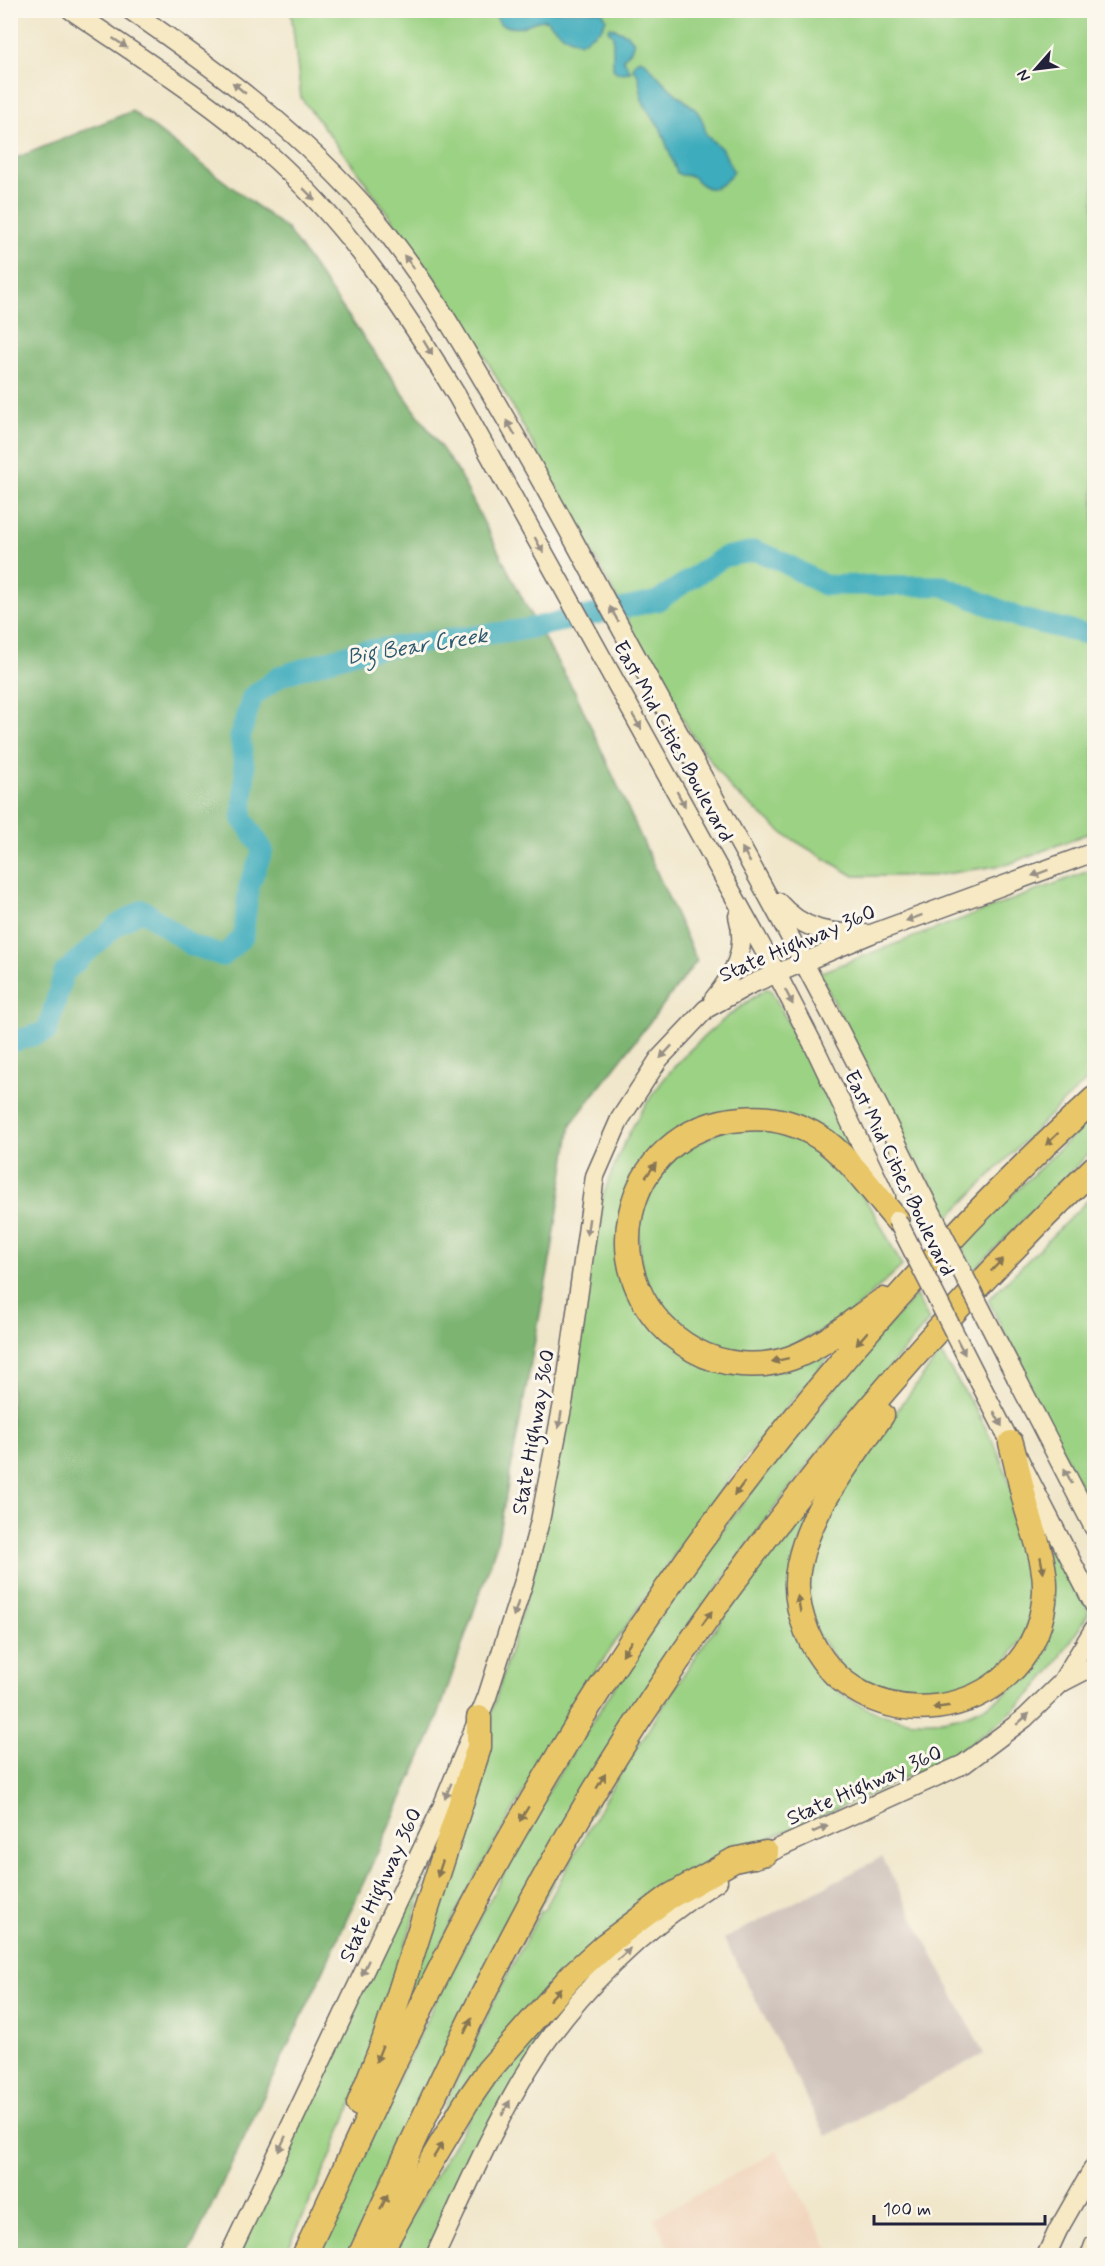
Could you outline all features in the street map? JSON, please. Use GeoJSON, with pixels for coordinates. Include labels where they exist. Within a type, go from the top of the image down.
{"type":"FeatureCollection","features":[{"type":"Feature","properties":{"kind":"highway"},"geometry":{"type":"LineString","coordinates":[[304,2256],[401,2050],[476,1901],[520,1820],[599,1690],[681,1568],[736,1494],[840,1363],[914,1278],[1016,1173],[1095,1099]]}},
{"type":"Feature","properties":{"kind":"highway"},"geometry":{"type":"LineString","coordinates":[[897,1220],[840,1154],[822,1138],[780,1120],[758,1117],[734,1119],[708,1125],[683,1138],[661,1156],[644,1180],[632,1206],[627,1233],[629,1261],[638,1291],[653,1317],[676,1340],[703,1355],[731,1363],[761,1364],[790,1358],[816,1346],[914,1278]]}},
{"type":"Feature","properties":{"kind":"highway"},"geometry":{"type":"LineString","coordinates":[[360,2256],[398,2172],[505,1953],[585,1806],[672,1668],[767,1536],[928,1339],[1041,1219],[1095,1168]]}},
{"type":"Feature","properties":{"kind":"highway"},"geometry":{"type":"LineString","coordinates":[[928,1339],[886,1410],[842,1472],[817,1516],[806,1540],[798,1567],[802,1621],[812,1644],[827,1665],[846,1684],[870,1698],[896,1707],[926,1709],[956,1705],[983,1692],[1000,1680],[1025,1652],[1038,1629],[1044,1602],[1045,1576],[1011,1443]]}},
{"type":"Feature","properties":{"kind":"highway"},"geometry":{"type":"LineString","coordinates":[[292,2256],[348,2133],[384,2041],[479,1747],[479,1718]]}},
{"type":"Feature","properties":{"kind":"highway"},"geometry":{"type":"LineString","coordinates":[[378,2256],[420,2180],[488,2071],[574,1973],[605,1945],[669,1897],[734,1860],[766,1853]]}},
{"type":"Feature","properties":{"kind":"main road","name":"East Mid Cities Boulevard"},"geometry":{"type":"LineString","coordinates":[[71,10],[209,104],[267,153],[342,227],[382,279],[417,331],[457,396],[621,696],[653,748],[776,972],[897,1220],[1095,1605]]}},
{"type":"Feature","properties":{"kind":"main road","name":"East Mid Cities Boulevard"},"geometry":{"type":"LineString","coordinates":[[130,10],[224,76],[284,126],[375,218],[431,294],[540,478],[761,882],[1095,1528]]}},
{"type":"Feature","properties":{"kind":"main road","name":"State Highway 360"},"geometry":{"type":"LineString","coordinates":[[229,2256],[442,1807],[479,1718],[524,1581],[540,1521],[564,1398],[595,1176],[620,1119],[660,1059],[706,1009],[776,972],[804,963],[871,934],[1095,852]]}},
{"type":"Feature","properties":{"kind":"main road"},"geometry":{"type":"LineString","coordinates":[[706,1009],[730,979],[742,948],[743,937],[739,918],[711,854]]}},
{"type":"Feature","properties":{"kind":"main road"},"geometry":{"type":"LineString","coordinates":[[761,882],[787,913],[801,922],[832,933],[871,934]]}},
{"type":"Feature","properties":{"kind":"main road","name":"State Highway 360"},"geometry":{"type":"LineString","coordinates":[[435,2256],[493,2132],[530,2066],[580,1999],[637,1942],[704,1890],[766,1853],[964,1764],[1025,1718],[1062,1683],[1095,1629]]}},
{"type":"Feature","properties":{"kind":"main road"},"geometry":{"type":"LineString","coordinates":[[1062,1683],[1095,1666]]}},
{"type":"Feature","properties":{"kind":"main road"},"geometry":{"type":"LineString","coordinates":[[1046,2256],[1058,2230],[1095,2167]]}},
{"type":"Feature","properties":{"kind":"main road"},"geometry":{"type":"LineString","coordinates":[[1090,2256],[1095,2245]]}},
{"type":"Feature","properties":{"kind":"shaded area"},"geometry":{"type":"Polygon","coordinates":[[[882,1857],[984,2054],[826,2136],[724,1939],[882,1857]]]}},
{"type":"Feature","properties":{"kind":"shaded area"},"geometry":{"type":"Polygon","coordinates":[[[777,2151],[832,2255],[673,2255],[654,2218],[777,2151]]]}},
{"type":"Feature","properties":{"kind":"green space"},"geometry":{"type":"Polygon","coordinates":[[[291,11],[1094,11],[1094,831],[1009,864],[932,876],[854,876],[785,835],[731,789],[692,735],[652,668],[602,570],[468,326],[358,172],[301,98],[291,11]]]}},
{"type":"Feature","properties":{"kind":"green space"},"geometry":{"type":"Polygon","coordinates":[[[132,111],[287,229],[457,470],[535,623],[576,694],[697,961],[571,1124],[552,1250],[497,1543],[434,1728],[315,1989],[188,2255],[11,2255],[11,160],[132,111]]]}},
{"type":"Feature","properties":{"kind":"green space"},"geometry":{"type":"Polygon","coordinates":[[[1094,869],[1094,1074],[948,1218],[926,1175],[921,1175],[823,979],[820,980],[821,972],[1094,869]]]}},
{"type":"Feature","properties":{"kind":"green space"},"geometry":{"type":"Polygon","coordinates":[[[766,989],[771,990],[797,1039],[795,1041],[799,1044],[853,1148],[846,1152],[814,1127],[680,1133],[622,1248],[691,1356],[823,1351],[829,1357],[763,1435],[694,1526],[574,1703],[460,1905],[391,2046],[535,1568],[599,1209],[611,1173],[642,1110],[661,1083],[707,1033],[766,989]]]}},
{"type":"Feature","properties":{"kind":"green space"},"geometry":{"type":"Polygon","coordinates":[[[1094,1115],[1094,1148],[973,1271],[961,1245],[1094,1115]]]}},
{"type":"Feature","properties":{"kind":"green space"},"geometry":{"type":"Polygon","coordinates":[[[727,1128],[780,1129],[825,1153],[857,1188],[875,1214],[902,1266],[846,1317],[775,1356],[722,1354],[675,1329],[643,1282],[637,1223],[647,1190],[674,1155],[727,1128]]]}},
{"type":"Feature","properties":{"kind":"green space"},"geometry":{"type":"Polygon","coordinates":[[[1094,1194],[1094,1513],[1024,1377],[1026,1376],[988,1300],[1094,1194]]]}},
{"type":"Feature","properties":{"kind":"green space"},"geometry":{"type":"Polygon","coordinates":[[[916,1295],[929,1321],[825,1443],[772,1511],[699,1614],[351,2255],[314,2256],[440,1992],[550,1788],[687,1574],[863,1353],[916,1295]]]}},
{"type":"Feature","properties":{"kind":"green space"},"geometry":{"type":"Polygon","coordinates":[[[940,1353],[996,1447],[1009,1480],[1038,1579],[1029,1630],[994,1677],[945,1700],[892,1698],[845,1673],[812,1626],[807,1567],[817,1535],[858,1463],[940,1353]]]}},
{"type":"Feature","properties":{"kind":"green space"},"geometry":{"type":"Polygon","coordinates":[[[835,1467],[794,1558],[831,1679],[831,1686],[850,1699],[890,1717],[931,1721],[952,1718],[973,1711],[1002,1697],[1020,1681],[1016,1677],[1046,1551],[1056,1546],[1088,1609],[1088,1614],[1052,1669],[1030,1695],[1000,1722],[966,1747],[877,1791],[743,1850],[583,1957],[412,2174],[500,1989],[541,1911],[544,1910],[613,1785],[696,1655],[835,1467]]]}},
{"type":"Feature","properties":{"kind":"green space"},"geometry":{"type":"Polygon","coordinates":[[[447,1811],[371,2055],[328,2163],[285,2255],[237,2256],[447,1811]]]}},
{"type":"Feature","properties":{"kind":"green space"},"geometry":{"type":"Polygon","coordinates":[[[624,1939],[572,1999],[428,2255],[387,2256],[500,2066],[624,1939]]]}},
{"type":"Feature","properties":{"kind":"water"},"geometry":{"type":"Polygon","coordinates":[[[493,11],[602,11],[606,19],[601,29],[580,43],[563,35],[546,20],[516,28],[509,27],[500,24],[493,11]]]}},
{"type":"Feature","properties":{"kind":"water"},"geometry":{"type":"Polygon","coordinates":[[[610,27],[627,34],[634,42],[631,50],[623,59],[631,72],[618,73],[613,69],[613,35],[608,30],[610,27]]]}},
{"type":"Feature","properties":{"kind":"water"},"geometry":{"type":"Polygon","coordinates":[[[639,59],[644,61],[670,88],[695,109],[702,119],[706,135],[723,150],[733,171],[721,185],[708,188],[692,176],[677,173],[660,127],[642,100],[639,79],[636,71],[633,70],[634,64],[639,59]]]}},
{"type":"Feature","properties":{"kind":"waterway","name":"Big Bear Creek"},"geometry":{"type":"LineString","coordinates":[[10,1043],[47,1031],[64,973],[117,925],[143,910],[191,945],[223,956],[243,937],[249,886],[263,850],[242,818],[245,772],[240,737],[252,697],[280,676],[356,652],[526,629],[657,601],[724,557],[756,551],[779,560],[824,585],[943,586],[1022,619],[1094,636]]}}]}
